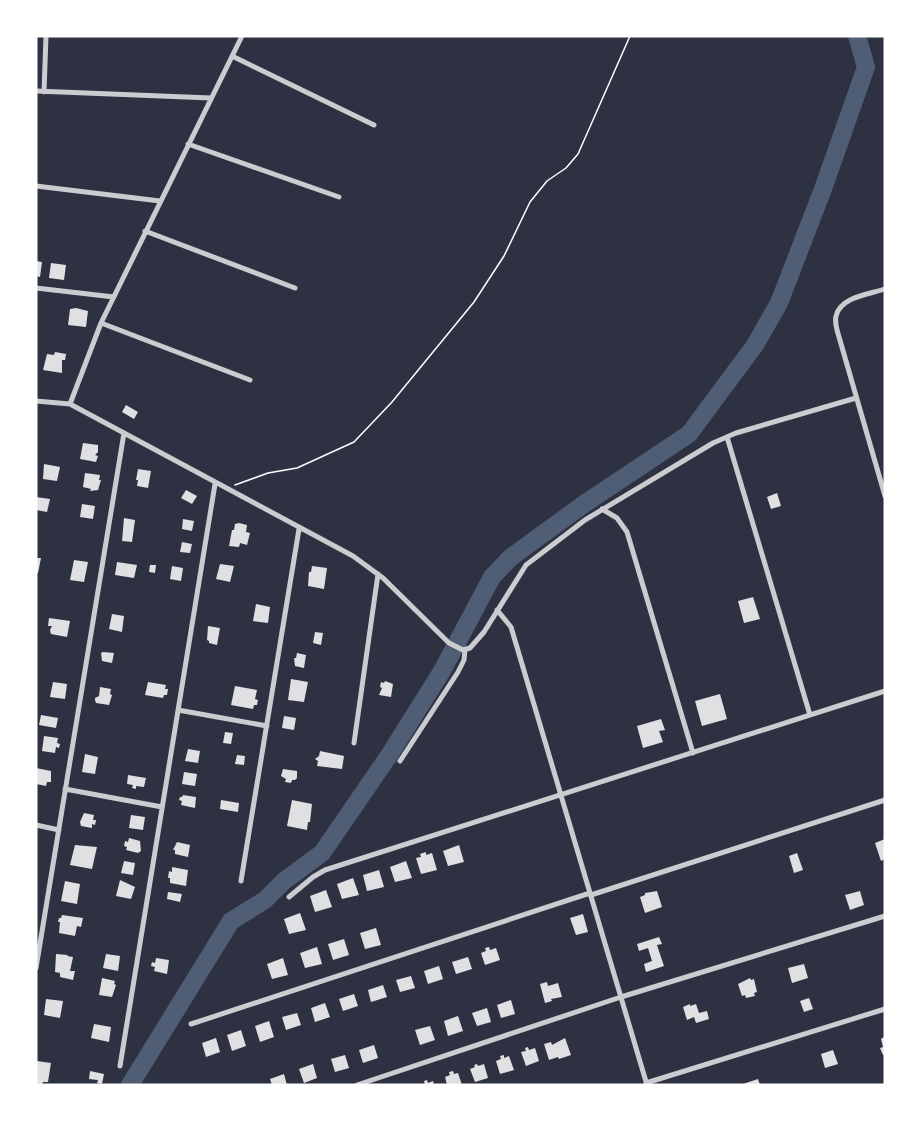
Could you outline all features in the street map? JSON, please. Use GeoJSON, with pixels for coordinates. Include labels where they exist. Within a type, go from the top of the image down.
{"type":"FeatureCollection","features":[{"type":"Feature","properties":{"kind":"street"},"geometry":{"type":"LineString","coordinates":[[44,92],[46,36]]}},
{"type":"Feature","properties":{"kind":"street"},"geometry":{"type":"LineString","coordinates":[[70,404],[101,323],[242,36]]}},
{"type":"Feature","properties":{"kind":"street"},"geometry":{"type":"LineString","coordinates":[[232,56],[374,125]]}},
{"type":"Feature","properties":{"kind":"street"},"geometry":{"type":"LineString","coordinates":[[36,91],[211,98]]}},
{"type":"Feature","properties":{"kind":"street"},"geometry":{"type":"LineString","coordinates":[[188,144],[339,197]]}},
{"type":"Feature","properties":{"kind":"street"},"geometry":{"type":"LineString","coordinates":[[36,186],[160,201]]}},
{"type":"Feature","properties":{"kind":"street"},"geometry":{"type":"LineString","coordinates":[[145,231],[295,288]]}},
{"type":"Feature","properties":{"kind":"street"},"geometry":{"type":"LineString","coordinates":[[36,288],[114,297]]}},
{"type":"Feature","properties":{"kind":"street"},"geometry":{"type":"LineString","coordinates":[[885,289],[855,298],[840,306],[835,317],[885,496]]}},
{"type":"Feature","properties":{"kind":"street"},"geometry":{"type":"LineString","coordinates":[[101,323],[250,380]]}},
{"type":"Feature","properties":{"kind":"street"},"geometry":{"type":"LineString","coordinates":[[400,761],[458,672],[464,660],[465,650],[476,642],[522,570],[533,558],[602,509],[727,436],[856,398]]}},
{"type":"Feature","properties":{"kind":"street"},"geometry":{"type":"LineString","coordinates":[[36,402],[70,404],[215,484],[226,487],[299,529],[353,556],[378,574],[450,644],[465,650]]}},
{"type":"Feature","properties":{"kind":"street"},"geometry":{"type":"LineString","coordinates":[[36,968],[124,433]]}},
{"type":"Feature","properties":{"kind":"street"},"geometry":{"type":"LineString","coordinates":[[727,436],[810,715]]}},
{"type":"Feature","properties":{"kind":"street"},"geometry":{"type":"LineString","coordinates":[[120,1065],[215,484]]}},
{"type":"Feature","properties":{"kind":"street"},"geometry":{"type":"LineString","coordinates":[[602,509],[617,518],[627,532],[693,753]]}},
{"type":"Feature","properties":{"kind":"street"},"geometry":{"type":"LineString","coordinates":[[241,880],[299,529]]}},
{"type":"Feature","properties":{"kind":"street"},"geometry":{"type":"LineString","coordinates":[[354,743],[378,574]]}},
{"type":"Feature","properties":{"kind":"street"},"geometry":{"type":"LineString","coordinates":[[497,610],[511,627],[563,795],[647,1084],[885,1009]]}},
{"type":"Feature","properties":{"kind":"street"},"geometry":{"type":"LineString","coordinates":[[289,897],[325,870],[885,691]]}},
{"type":"Feature","properties":{"kind":"street"},"geometry":{"type":"LineString","coordinates":[[178,710],[267,726]]}},
{"type":"Feature","properties":{"kind":"street"},"geometry":{"type":"LineString","coordinates":[[65,789],[162,807]]}},
{"type":"Feature","properties":{"kind":"street"},"geometry":{"type":"LineString","coordinates":[[190,1024],[885,800]]}},
{"type":"Feature","properties":{"kind":"street"},"geometry":{"type":"LineString","coordinates":[[36,825],[59,830]]}},
{"type":"Feature","properties":{"kind":"street"},"geometry":{"type":"LineString","coordinates":[[357,1085],[621,997],[885,916]]}},
{"type":"Feature","properties":{"kind":"path"},"geometry":{"type":"LineString","coordinates":[[226,487],[268,473],[297,468],[354,441],[392,402],[474,302],[504,256],[530,202],[547,181],[566,168],[578,153],[630,36]]}},
{"type":"Feature","properties":{"kind":"building"},"geometry":{"type":"Polygon","coordinates":[[[36,261],[42,262],[40,277],[36,276],[36,261]]]}},
{"type":"Feature","properties":{"kind":"building"},"geometry":{"type":"Polygon","coordinates":[[[51,263],[66,265],[64,280],[49,278],[51,263]]]}},
{"type":"Feature","properties":{"kind":"building"},"geometry":{"type":"Polygon","coordinates":[[[70,309],[88,311],[86,327],[68,325],[70,309]]]}},
{"type":"Feature","properties":{"kind":"building"},"geometry":{"type":"Polygon","coordinates":[[[55,352],[66,354],[65,360],[62,360],[62,373],[43,370],[47,354],[54,355],[55,352]]]}},
{"type":"Feature","properties":{"kind":"building"},"geometry":{"type":"Polygon","coordinates":[[[126,405],[138,412],[134,419],[122,412],[126,405]]]}},
{"type":"Feature","properties":{"kind":"building"},"geometry":{"type":"Polygon","coordinates":[[[83,443],[98,445],[98,452],[95,455],[98,456],[96,462],[80,459],[83,443]]]}},
{"type":"Feature","properties":{"kind":"building"},"geometry":{"type":"Polygon","coordinates":[[[44,464],[60,467],[57,481],[43,479],[44,464]]]}},
{"type":"Feature","properties":{"kind":"building"},"geometry":{"type":"Polygon","coordinates":[[[138,469],[151,471],[148,488],[137,486],[138,469]]]}},
{"type":"Feature","properties":{"kind":"building"},"geometry":{"type":"Polygon","coordinates":[[[85,473],[100,475],[98,490],[90,491],[91,489],[83,487],[85,473]]]}},
{"type":"Feature","properties":{"kind":"building"},"geometry":{"type":"Polygon","coordinates":[[[186,490],[197,496],[192,504],[181,498],[186,490]]]}},
{"type":"Feature","properties":{"kind":"building"},"geometry":{"type":"Polygon","coordinates":[[[777,493],[781,506],[771,509],[767,497],[777,493]]]}},
{"type":"Feature","properties":{"kind":"building"},"geometry":{"type":"Polygon","coordinates":[[[36,497],[50,499],[47,512],[36,510],[36,497]]]}},
{"type":"Feature","properties":{"kind":"building"},"geometry":{"type":"Polygon","coordinates":[[[82,504],[95,506],[93,519],[80,517],[82,504]]]}},
{"type":"Feature","properties":{"kind":"building"},"geometry":{"type":"Polygon","coordinates":[[[124,518],[135,520],[132,542],[122,541],[124,518]]]}},
{"type":"Feature","properties":{"kind":"building"},"geometry":{"type":"Polygon","coordinates":[[[183,519],[194,521],[192,531],[182,529],[183,519]]]}},
{"type":"Feature","properties":{"kind":"building"},"geometry":{"type":"Polygon","coordinates":[[[235,524],[247,525],[246,532],[250,533],[247,545],[240,543],[239,547],[229,546],[232,530],[235,524]]]}},
{"type":"Feature","properties":{"kind":"building"},"geometry":{"type":"Polygon","coordinates":[[[182,542],[192,544],[190,553],[180,552],[182,542]]]}},
{"type":"Feature","properties":{"kind":"building"},"geometry":{"type":"Polygon","coordinates":[[[36,558],[41,558],[38,573],[36,573],[36,558]]]}},
{"type":"Feature","properties":{"kind":"building"},"geometry":{"type":"Polygon","coordinates":[[[74,560],[88,562],[84,582],[70,580],[74,560]]]}},
{"type":"Feature","properties":{"kind":"building"},"geometry":{"type":"Polygon","coordinates":[[[117,562],[137,565],[134,578],[115,575],[117,562]]]}},
{"type":"Feature","properties":{"kind":"building"},"geometry":{"type":"Polygon","coordinates":[[[220,564],[234,566],[230,582],[216,579],[220,564]]]}},
{"type":"Feature","properties":{"kind":"building"},"geometry":{"type":"Polygon","coordinates":[[[150,565],[156,565],[155,573],[149,572],[150,565]]]}},
{"type":"Feature","properties":{"kind":"building"},"geometry":{"type":"Polygon","coordinates":[[[172,566],[183,568],[181,581],[170,579],[172,566]]]}},
{"type":"Feature","properties":{"kind":"building"},"geometry":{"type":"Polygon","coordinates":[[[312,566],[327,568],[324,589],[308,586],[312,566]]]}},
{"type":"Feature","properties":{"kind":"building"},"geometry":{"type":"Polygon","coordinates":[[[753,597],[760,619],[744,623],[738,601],[753,597]]]}},
{"type":"Feature","properties":{"kind":"building"},"geometry":{"type":"Polygon","coordinates":[[[256,604],[270,607],[268,623],[253,621],[256,604]]]}},
{"type":"Feature","properties":{"kind":"building"},"geometry":{"type":"Polygon","coordinates":[[[112,614],[124,616],[122,632],[109,629],[112,614]]]}},
{"type":"Feature","properties":{"kind":"building"},"geometry":{"type":"Polygon","coordinates":[[[49,618],[70,621],[67,637],[51,634],[52,626],[48,626],[49,618]]]}},
{"type":"Feature","properties":{"kind":"building"},"geometry":{"type":"Polygon","coordinates":[[[208,626],[220,628],[217,645],[207,640],[208,626]]]}},
{"type":"Feature","properties":{"kind":"building"},"geometry":{"type":"Polygon","coordinates":[[[315,632],[323,633],[321,645],[313,643],[315,632]]]}},
{"type":"Feature","properties":{"kind":"building"},"geometry":{"type":"Polygon","coordinates":[[[101,653],[114,653],[112,663],[102,661],[101,653]]]}},
{"type":"Feature","properties":{"kind":"building"},"geometry":{"type":"Polygon","coordinates":[[[297,653],[306,655],[304,668],[295,666],[294,658],[297,653]]]}},
{"type":"Feature","properties":{"kind":"building"},"geometry":{"type":"Polygon","coordinates":[[[291,679],[308,682],[304,702],[288,700],[291,679]]]}},
{"type":"Feature","properties":{"kind":"building"},"geometry":{"type":"Polygon","coordinates":[[[53,682],[67,684],[65,699],[50,697],[53,682]]]}},
{"type":"Feature","properties":{"kind":"building"},"geometry":{"type":"Polygon","coordinates":[[[148,682],[166,685],[167,695],[163,698],[145,695],[148,682]]]}},
{"type":"Feature","properties":{"kind":"building"},"geometry":{"type":"Polygon","coordinates":[[[381,682],[393,684],[391,697],[379,695],[382,688],[380,687],[381,682]]]}},
{"type":"Feature","properties":{"kind":"building"},"geometry":{"type":"Polygon","coordinates":[[[235,686],[257,690],[255,699],[258,700],[257,705],[254,705],[253,709],[231,705],[235,686]]]}},
{"type":"Feature","properties":{"kind":"building"},"geometry":{"type":"Polygon","coordinates":[[[100,687],[111,689],[109,705],[96,703],[95,698],[99,696],[100,687]]]}},
{"type":"Feature","properties":{"kind":"building"},"geometry":{"type":"Polygon","coordinates":[[[720,694],[727,719],[702,726],[695,701],[720,694]]]}},
{"type":"Feature","properties":{"kind":"building"},"geometry":{"type":"Polygon","coordinates":[[[41,715],[58,718],[56,728],[39,725],[41,715]]]}},
{"type":"Feature","properties":{"kind":"building"},"geometry":{"type":"Polygon","coordinates":[[[284,716],[296,718],[294,730],[282,728],[284,716]]]}},
{"type":"Feature","properties":{"kind":"building"},"geometry":{"type":"Polygon","coordinates":[[[661,719],[665,730],[659,731],[663,742],[643,748],[637,726],[661,719]]]}},
{"type":"Feature","properties":{"kind":"building"},"geometry":{"type":"Polygon","coordinates":[[[225,732],[233,733],[231,744],[223,743],[225,732]]]}},
{"type":"Feature","properties":{"kind":"building"},"geometry":{"type":"Polygon","coordinates":[[[44,736],[58,738],[57,743],[60,744],[59,748],[56,747],[55,753],[42,751],[44,736]]]}},
{"type":"Feature","properties":{"kind":"building"},"geometry":{"type":"Polygon","coordinates":[[[188,749],[200,751],[198,763],[185,761],[188,749]]]}},
{"type":"Feature","properties":{"kind":"building"},"geometry":{"type":"Polygon","coordinates":[[[320,751],[344,756],[342,769],[317,766],[318,761],[315,759],[319,756],[320,751]]]}},
{"type":"Feature","properties":{"kind":"building"},"geometry":{"type":"Polygon","coordinates":[[[85,754],[98,757],[95,774],[82,772],[85,754]]]}},
{"type":"Feature","properties":{"kind":"building"},"geometry":{"type":"Polygon","coordinates":[[[237,755],[245,756],[244,765],[235,764],[237,755]]]}},
{"type":"Feature","properties":{"kind":"building"},"geometry":{"type":"Polygon","coordinates":[[[36,768],[51,771],[51,782],[47,782],[46,786],[36,784],[36,768]]]}},
{"type":"Feature","properties":{"kind":"building"},"geometry":{"type":"Polygon","coordinates":[[[283,769],[297,771],[297,778],[291,783],[285,782],[286,779],[281,776],[283,769]]]}},
{"type":"Feature","properties":{"kind":"building"},"geometry":{"type":"Polygon","coordinates":[[[184,772],[197,774],[195,786],[182,784],[184,772]]]}},
{"type":"Feature","properties":{"kind":"building"},"geometry":{"type":"Polygon","coordinates":[[[128,775],[146,778],[144,787],[132,788],[133,785],[127,784],[128,775]]]}},
{"type":"Feature","properties":{"kind":"building"},"geometry":{"type":"Polygon","coordinates":[[[183,795],[196,797],[195,808],[181,805],[182,801],[179,800],[183,795]]]}},
{"type":"Feature","properties":{"kind":"building"},"geometry":{"type":"Polygon","coordinates":[[[221,800],[239,803],[238,812],[220,809],[221,800]]]}},
{"type":"Feature","properties":{"kind":"building"},"geometry":{"type":"Polygon","coordinates":[[[292,800],[312,804],[307,830],[287,826],[292,800]]]}},
{"type":"Feature","properties":{"kind":"building"},"geometry":{"type":"Polygon","coordinates":[[[84,813],[94,815],[93,820],[96,820],[92,828],[81,826],[80,822],[84,813]]]}},
{"type":"Feature","properties":{"kind":"building"},"geometry":{"type":"Polygon","coordinates":[[[131,815],[145,817],[143,830],[129,828],[131,815]]]}},
{"type":"Feature","properties":{"kind":"building"},"geometry":{"type":"Polygon","coordinates":[[[129,838],[140,841],[141,851],[138,853],[126,850],[125,841],[128,842],[129,838]]]}},
{"type":"Feature","properties":{"kind":"building"},"geometry":{"type":"Polygon","coordinates":[[[885,839],[885,859],[881,861],[875,843],[885,839]]]}},
{"type":"Feature","properties":{"kind":"building"},"geometry":{"type":"Polygon","coordinates":[[[177,842],[190,845],[188,857],[175,854],[173,850],[177,842]]]}},
{"type":"Feature","properties":{"kind":"building"},"geometry":{"type":"Polygon","coordinates":[[[75,845],[97,847],[92,869],[70,865],[75,845]]]}},
{"type":"Feature","properties":{"kind":"building"},"geometry":{"type":"Polygon","coordinates":[[[459,845],[464,862],[448,866],[443,851],[459,845]]]}},
{"type":"Feature","properties":{"kind":"building"},"geometry":{"type":"Polygon","coordinates":[[[426,852],[426,855],[432,853],[437,870],[421,874],[416,858],[426,852]]]}},
{"type":"Feature","properties":{"kind":"building"},"geometry":{"type":"Polygon","coordinates":[[[797,853],[803,870],[794,873],[789,856],[797,853]]]}},
{"type":"Feature","properties":{"kind":"building"},"geometry":{"type":"Polygon","coordinates":[[[124,861],[135,863],[133,875],[121,873],[124,861]]]}},
{"type":"Feature","properties":{"kind":"building"},"geometry":{"type":"Polygon","coordinates":[[[406,861],[412,878],[395,882],[390,867],[406,861]]]}},
{"type":"Feature","properties":{"kind":"building"},"geometry":{"type":"Polygon","coordinates":[[[172,867],[188,870],[186,886],[170,883],[170,878],[168,878],[172,867]]]}},
{"type":"Feature","properties":{"kind":"building"},"geometry":{"type":"Polygon","coordinates":[[[379,870],[384,887],[367,891],[363,875],[379,870]]]}},
{"type":"Feature","properties":{"kind":"building"},"geometry":{"type":"Polygon","coordinates":[[[353,878],[359,895],[342,899],[337,884],[353,878]]]}},
{"type":"Feature","properties":{"kind":"building"},"geometry":{"type":"Polygon","coordinates":[[[120,880],[135,887],[131,899],[116,896],[120,880]]]}},
{"type":"Feature","properties":{"kind":"building"},"geometry":{"type":"Polygon","coordinates":[[[65,881],[80,884],[77,904],[61,901],[65,881]]]}},
{"type":"Feature","properties":{"kind":"building"},"geometry":{"type":"Polygon","coordinates":[[[326,890],[332,907],[315,912],[310,896],[326,890]]]}},
{"type":"Feature","properties":{"kind":"building"},"geometry":{"type":"Polygon","coordinates":[[[657,891],[662,907],[645,913],[640,897],[645,893],[657,891]]]}},
{"type":"Feature","properties":{"kind":"building"},"geometry":{"type":"Polygon","coordinates":[[[860,891],[864,905],[850,910],[845,895],[860,891]]]}},
{"type":"Feature","properties":{"kind":"building"},"geometry":{"type":"Polygon","coordinates":[[[168,892],[182,894],[180,902],[167,899],[168,892]]]}},
{"type":"Feature","properties":{"kind":"building"},"geometry":{"type":"Polygon","coordinates":[[[300,913],[306,930],[289,934],[284,919],[300,913]]]}},
{"type":"Feature","properties":{"kind":"building"},"geometry":{"type":"Polygon","coordinates":[[[583,914],[588,932],[576,935],[570,918],[583,914]]]}},
{"type":"Feature","properties":{"kind":"building"},"geometry":{"type":"Polygon","coordinates":[[[62,915],[83,918],[81,927],[77,926],[75,936],[59,933],[60,922],[58,922],[62,915]]]}},
{"type":"Feature","properties":{"kind":"building"},"geometry":{"type":"Polygon","coordinates":[[[376,928],[381,945],[365,949],[360,933],[376,928]]]}},
{"type":"Feature","properties":{"kind":"building"},"geometry":{"type":"Polygon","coordinates":[[[659,937],[662,944],[657,945],[664,966],[646,972],[644,964],[652,961],[648,948],[639,951],[637,944],[659,937]]]}},
{"type":"Feature","properties":{"kind":"building"},"geometry":{"type":"Polygon","coordinates":[[[344,939],[349,955],[333,960],[328,944],[344,939]]]}},
{"type":"Feature","properties":{"kind":"building"},"geometry":{"type":"Polygon","coordinates":[[[317,947],[322,964],[305,968],[300,953],[317,947]]]}},
{"type":"Feature","properties":{"kind":"building"},"geometry":{"type":"Polygon","coordinates":[[[489,947],[490,950],[496,948],[500,960],[485,965],[481,953],[489,947]]]}},
{"type":"Feature","properties":{"kind":"building"},"geometry":{"type":"Polygon","coordinates":[[[56,954],[73,957],[70,971],[75,971],[73,980],[60,977],[60,973],[55,972],[56,954]]]}},
{"type":"Feature","properties":{"kind":"building"},"geometry":{"type":"Polygon","coordinates":[[[106,954],[120,956],[118,971],[103,968],[106,954]]]}},
{"type":"Feature","properties":{"kind":"building"},"geometry":{"type":"Polygon","coordinates":[[[468,957],[472,969],[456,974],[452,962],[468,957]]]}},
{"type":"Feature","properties":{"kind":"building"},"geometry":{"type":"Polygon","coordinates":[[[156,958],[169,960],[167,974],[154,971],[155,967],[151,966],[152,962],[155,963],[156,958]]]}},
{"type":"Feature","properties":{"kind":"building"},"geometry":{"type":"Polygon","coordinates":[[[283,958],[288,975],[272,979],[267,964],[283,958]]]}},
{"type":"Feature","properties":{"kind":"building"},"geometry":{"type":"Polygon","coordinates":[[[804,964],[808,978],[792,983],[788,968],[804,964]]]}},
{"type":"Feature","properties":{"kind":"building"},"geometry":{"type":"Polygon","coordinates":[[[439,966],[443,979],[428,984],[424,971],[439,966]]]}},
{"type":"Feature","properties":{"kind":"building"},"geometry":{"type":"Polygon","coordinates":[[[411,976],[415,988],[400,992],[396,980],[411,976]]]}},
{"type":"Feature","properties":{"kind":"building"},"geometry":{"type":"Polygon","coordinates":[[[102,978],[115,981],[112,997],[99,995],[102,978]]]}},
{"type":"Feature","properties":{"kind":"building"},"geometry":{"type":"Polygon","coordinates":[[[750,978],[754,979],[757,992],[754,993],[755,996],[746,998],[745,995],[742,996],[738,984],[750,978]]]}},
{"type":"Feature","properties":{"kind":"building"},"geometry":{"type":"Polygon","coordinates":[[[547,982],[548,986],[558,983],[562,997],[545,1003],[540,984],[547,982]]]}},
{"type":"Feature","properties":{"kind":"building"},"geometry":{"type":"Polygon","coordinates":[[[383,985],[387,997],[371,1002],[368,990],[383,985]]]}},
{"type":"Feature","properties":{"kind":"building"},"geometry":{"type":"Polygon","coordinates":[[[354,994],[358,1006],[343,1011],[339,999],[354,994]]]}},
{"type":"Feature","properties":{"kind":"building"},"geometry":{"type":"Polygon","coordinates":[[[809,998],[813,1009],[804,1012],[800,1001],[809,998]]]}},
{"type":"Feature","properties":{"kind":"building"},"geometry":{"type":"Polygon","coordinates":[[[46,999],[63,1001],[60,1018],[44,1015],[46,999]]]}},
{"type":"Feature","properties":{"kind":"building"},"geometry":{"type":"Polygon","coordinates":[[[511,1000],[515,1014],[501,1018],[497,1005],[511,1000]]]}},
{"type":"Feature","properties":{"kind":"building"},"geometry":{"type":"Polygon","coordinates":[[[325,1003],[330,1017],[315,1022],[311,1008],[325,1003]]]}},
{"type":"Feature","properties":{"kind":"building"},"geometry":{"type":"Polygon","coordinates":[[[690,1004],[690,1006],[696,1004],[699,1013],[707,1011],[709,1019],[696,1023],[694,1017],[687,1020],[683,1007],[690,1004]]]}},
{"type":"Feature","properties":{"kind":"building"},"geometry":{"type":"Polygon","coordinates":[[[487,1008],[491,1022],[477,1026],[472,1013],[487,1008]]]}},
{"type":"Feature","properties":{"kind":"building"},"geometry":{"type":"Polygon","coordinates":[[[297,1013],[301,1025],[286,1030],[282,1017],[297,1013]]]}},
{"type":"Feature","properties":{"kind":"building"},"geometry":{"type":"Polygon","coordinates":[[[458,1016],[463,1031],[448,1036],[444,1021],[458,1016]]]}},
{"type":"Feature","properties":{"kind":"building"},"geometry":{"type":"Polygon","coordinates":[[[269,1021],[274,1037],[260,1042],[255,1026],[269,1021]]]}},
{"type":"Feature","properties":{"kind":"building"},"geometry":{"type":"Polygon","coordinates":[[[94,1024],[111,1027],[109,1042],[91,1038],[94,1024]]]}},
{"type":"Feature","properties":{"kind":"building"},"geometry":{"type":"Polygon","coordinates":[[[430,1026],[435,1040],[420,1045],[415,1030],[430,1026]]]}},
{"type":"Feature","properties":{"kind":"building"},"geometry":{"type":"Polygon","coordinates":[[[241,1030],[246,1046],[232,1051],[227,1035],[241,1030]]]}},
{"type":"Feature","properties":{"kind":"building"},"geometry":{"type":"Polygon","coordinates":[[[885,1036],[885,1054],[883,1055],[880,1048],[883,1047],[881,1039],[885,1036]]]}},
{"type":"Feature","properties":{"kind":"building"},"geometry":{"type":"Polygon","coordinates":[[[216,1038],[220,1052],[206,1057],[202,1043],[216,1038]]]}},
{"type":"Feature","properties":{"kind":"building"},"geometry":{"type":"Polygon","coordinates":[[[565,1038],[571,1055],[549,1060],[544,1044],[551,1042],[552,1045],[565,1038]]]}},
{"type":"Feature","properties":{"kind":"building"},"geometry":{"type":"Polygon","coordinates":[[[374,1045],[378,1058],[363,1063],[359,1050],[374,1045]]]}},
{"type":"Feature","properties":{"kind":"building"},"geometry":{"type":"Polygon","coordinates":[[[528,1047],[529,1050],[535,1048],[539,1061],[526,1066],[521,1052],[526,1051],[525,1048],[528,1047]]]}},
{"type":"Feature","properties":{"kind":"building"},"geometry":{"type":"Polygon","coordinates":[[[833,1050],[838,1064],[825,1068],[821,1054],[833,1050]]]}},
{"type":"Feature","properties":{"kind":"building"},"geometry":{"type":"Polygon","coordinates":[[[345,1055],[349,1068],[335,1072],[331,1059],[345,1055]]]}},
{"type":"Feature","properties":{"kind":"building"},"geometry":{"type":"Polygon","coordinates":[[[504,1055],[504,1058],[509,1056],[514,1070],[500,1074],[496,1061],[504,1055]]]}},
{"type":"Feature","properties":{"kind":"building"},"geometry":{"type":"Polygon","coordinates":[[[37,1061],[51,1063],[48,1082],[43,1082],[42,1085],[36,1085],[37,1061]]]}},
{"type":"Feature","properties":{"kind":"building"},"geometry":{"type":"Polygon","coordinates":[[[313,1064],[317,1078],[304,1083],[299,1069],[313,1064]]]}},
{"type":"Feature","properties":{"kind":"building"},"geometry":{"type":"Polygon","coordinates":[[[477,1064],[478,1066],[484,1064],[488,1078],[475,1082],[470,1069],[477,1064]]]}},
{"type":"Feature","properties":{"kind":"building"},"geometry":{"type":"Polygon","coordinates":[[[90,1071],[104,1074],[102,1084],[97,1083],[98,1080],[89,1079],[90,1071]]]}},
{"type":"Feature","properties":{"kind":"building"},"geometry":{"type":"Polygon","coordinates":[[[453,1071],[454,1074],[458,1073],[462,1085],[447,1085],[445,1077],[453,1071]]]}},
{"type":"Feature","properties":{"kind":"building"},"geometry":{"type":"Polygon","coordinates":[[[284,1074],[287,1085],[272,1085],[270,1079],[284,1074]]]}},
{"type":"Feature","properties":{"kind":"building"},"geometry":{"type":"Polygon","coordinates":[[[758,1079],[760,1085],[740,1085],[758,1079]]]}},
{"type":"Feature","properties":{"kind":"building"},"geometry":{"type":"Polygon","coordinates":[[[427,1080],[428,1083],[433,1081],[434,1085],[425,1085],[424,1081],[427,1080]]]}},
{"type":"Feature","properties":{"kind":"waterway"},"geometry":{"type":"LineString","coordinates":[[130,1085],[231,921],[265,900],[284,881],[322,853],[390,754],[442,671],[492,577],[510,558],[584,504],[689,434],[755,345],[779,303],[823,189],[866,67],[857,36]]}}]}
